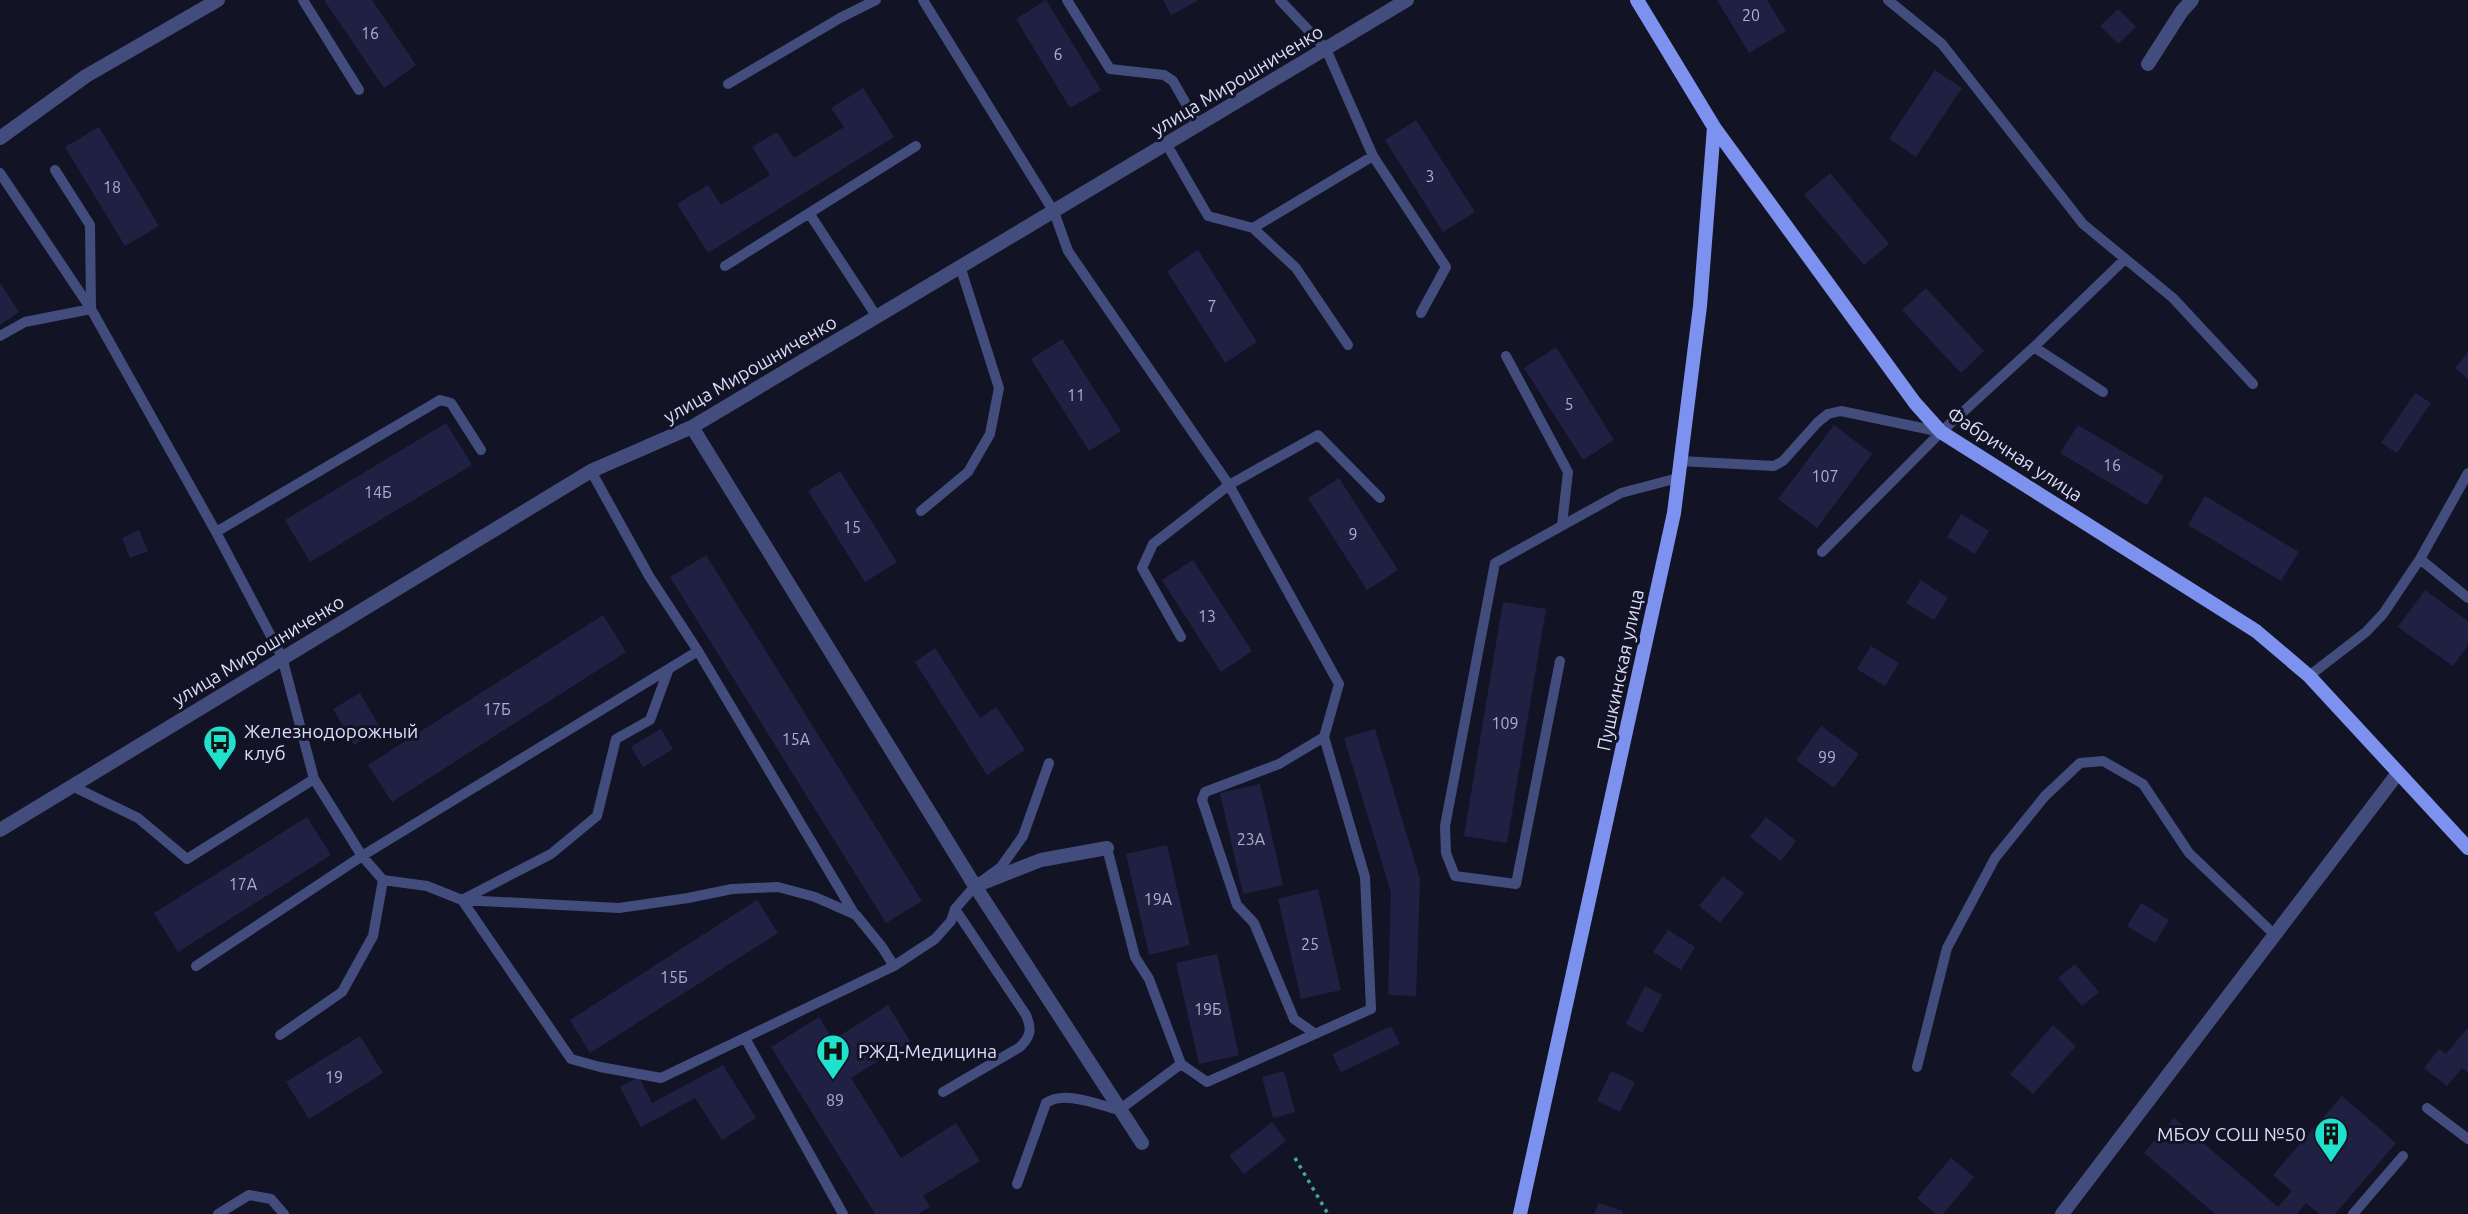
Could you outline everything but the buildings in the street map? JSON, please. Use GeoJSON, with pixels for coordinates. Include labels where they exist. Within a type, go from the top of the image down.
{"type":"FeatureCollection","features":[{"type":"Feature","properties":{"kind":"main road","name":"Фабричная улица"},"geometry":{"type":"LineString","coordinates":[[1637,0],[1714,127],[1914,403],[1941,432],[2256,631],[2309,676],[2468,848]]}},
{"type":"Feature","properties":{"kind":"main road","name":"Пушкинская улица"},"geometry":{"type":"LineString","coordinates":[[1520,1214],[1668,539],[1700,306],[1714,127]]}},
{"type":"Feature","properties":{"kind":"street"},"geometry":{"type":"LineString","coordinates":[[0,138],[86,76],[218,0]]}},
{"type":"Feature","properties":{"kind":"street","name":"улица Мирошниченко"},"geometry":{"type":"LineString","coordinates":[[0,830],[591,471],[692,427],[1408,0]]}},
{"type":"Feature","properties":{"kind":"street"},"geometry":{"type":"LineString","coordinates":[[2148,64],[2192,0]]}},
{"type":"Feature","properties":{"kind":"street"},"geometry":{"type":"LineString","coordinates":[[692,427],[975,886],[1142,1143]]}},
{"type":"Feature","properties":{"kind":"street"},"geometry":{"type":"LineString","coordinates":[[2062,1214],[2398,773]]}},
{"type":"Feature","properties":{"kind":"street"},"geometry":{"type":"LineString","coordinates":[[975,886],[1041,860],[1107,848]]}},
{"type":"Feature","properties":{"kind":"lane"},"geometry":{"type":"LineString","coordinates":[[303,0],[359,90]]}},
{"type":"Feature","properties":{"kind":"lane"},"geometry":{"type":"LineString","coordinates":[[728,84],[840,18],[876,0]]}},
{"type":"Feature","properties":{"kind":"lane"},"geometry":{"type":"LineString","coordinates":[[923,0],[1054,212],[1068,251],[1229,485],[1339,684],[1324,737],[1365,877],[1371,1009],[1207,1082],[1181,1064],[1149,979],[1135,957],[1107,848]]}},
{"type":"Feature","properties":{"kind":"lane"},"geometry":{"type":"LineString","coordinates":[[1067,0],[1110,69],[1164,75],[1173,81],[1198,125]]}},
{"type":"Feature","properties":{"kind":"lane"},"geometry":{"type":"LineString","coordinates":[[1280,0],[1326,49],[1373,156],[1446,267],[1422,313]]}},
{"type":"Feature","properties":{"kind":"lane"},"geometry":{"type":"LineString","coordinates":[[1888,0],[1942,44],[2083,224],[2173,298],[2253,384]]}},
{"type":"Feature","properties":{"kind":"lane"},"geometry":{"type":"LineString","coordinates":[[1167,145],[1208,216],[1253,228],[1296,268],[1349,345]]}},
{"type":"Feature","properties":{"kind":"lane"},"geometry":{"type":"LineString","coordinates":[[724,266],[916,146]]}},
{"type":"Feature","properties":{"kind":"lane"},"geometry":{"type":"LineString","coordinates":[[1253,228],[1373,156]]}},
{"type":"Feature","properties":{"kind":"lane"},"geometry":{"type":"LineString","coordinates":[[55,170],[90,225],[91,309]]}},
{"type":"Feature","properties":{"kind":"lane"},"geometry":{"type":"LineString","coordinates":[[0,173],[91,309],[215,532],[282,657],[314,779],[362,856],[383,880],[427,886],[462,900],[619,908],[732,889],[778,887],[815,897],[856,915]]}},
{"type":"Feature","properties":{"kind":"lane"},"geometry":{"type":"LineString","coordinates":[[809,213],[877,317]]}},
{"type":"Feature","properties":{"kind":"lane"},"geometry":{"type":"LineString","coordinates":[[1822,552],[1941,432],[2125,259]]}},
{"type":"Feature","properties":{"kind":"lane"},"geometry":{"type":"LineString","coordinates":[[921,511],[968,472],[990,434],[999,388],[960,266]]}},
{"type":"Feature","properties":{"kind":"lane"},"geometry":{"type":"LineString","coordinates":[[0,336],[25,322],[91,309]]}},
{"type":"Feature","properties":{"kind":"lane"},"geometry":{"type":"LineString","coordinates":[[2034,347],[2103,392]]}},
{"type":"Feature","properties":{"kind":"lane"},"geometry":{"type":"LineString","coordinates":[[1506,356],[1568,472],[1562,525]]}},
{"type":"Feature","properties":{"kind":"lane"},"geometry":{"type":"LineString","coordinates":[[215,532],[440,400],[451,403],[481,450]]}},
{"type":"Feature","properties":{"kind":"lane"},"geometry":{"type":"LineString","coordinates":[[1680,461],[1774,466],[1783,461],[1828,414],[1841,411],[1941,432]]}},
{"type":"Feature","properties":{"kind":"lane"},"geometry":{"type":"LineString","coordinates":[[1181,637],[1142,568],[1153,544],[1229,485],[1318,435],[1380,498]]}},
{"type":"Feature","properties":{"kind":"lane"},"geometry":{"type":"LineString","coordinates":[[591,471],[649,576],[698,651],[856,915],[894,966]]}},
{"type":"Feature","properties":{"kind":"lane"},"geometry":{"type":"LineString","coordinates":[[2309,676],[2366,632],[2382,614],[2420,559],[2468,473]]}},
{"type":"Feature","properties":{"kind":"lane"},"geometry":{"type":"LineString","coordinates":[[1560,661],[1516,884],[1454,876],[1446,853],[1445,825],[1495,563],[1621,493],[1678,478]]}},
{"type":"Feature","properties":{"kind":"lane"},"geometry":{"type":"LineString","coordinates":[[2420,559],[2468,598]]}},
{"type":"Feature","properties":{"kind":"lane"},"geometry":{"type":"LineString","coordinates":[[196,966],[362,856],[698,651]]}},
{"type":"Feature","properties":{"kind":"lane"},"geometry":{"type":"LineString","coordinates":[[462,900],[551,854],[597,816],[616,739],[650,720],[668,671]]}},
{"type":"Feature","properties":{"kind":"lane"},"geometry":{"type":"LineString","coordinates":[[1314,1033],[1294,1018],[1254,923],[1237,905],[1202,800],[1205,792],[1279,764],[1324,737]]}},
{"type":"Feature","properties":{"kind":"lane"},"geometry":{"type":"LineString","coordinates":[[1917,1067],[1947,948],[1995,858],[2045,796],[2080,763],[2103,761],[2143,783],[2189,853],[2276,936]]}},
{"type":"Feature","properties":{"kind":"lane"},"geometry":{"type":"LineString","coordinates":[[462,900],[571,1059],[661,1078],[894,966],[935,939],[951,921],[955,909],[975,886],[1001,867],[1023,836],[1049,763]]}},
{"type":"Feature","properties":{"kind":"lane"},"geometry":{"type":"LineString","coordinates":[[72,786],[138,818],[187,859],[314,779]]}},
{"type":"Feature","properties":{"kind":"lane"},"geometry":{"type":"LineString","coordinates":[[280,1035],[342,992],[373,936],[383,880]]}},
{"type":"Feature","properties":{"kind":"lane"},"geometry":{"type":"LineString","coordinates":[[943,1092],[1020,1047],[1028,1040],[1031,1027],[1026,1015],[955,909]]}},
{"type":"Feature","properties":{"kind":"lane"},"geometry":{"type":"LineString","coordinates":[[745,1038],[842,1214]]}},
{"type":"Feature","properties":{"kind":"lane"},"geometry":{"type":"LineString","coordinates":[[1017,1184],[1046,1102],[1065,1097],[1119,1110],[1181,1064]]}},
{"type":"Feature","properties":{"kind":"lane"},"geometry":{"type":"LineString","coordinates":[[2427,1108],[2468,1139]]}},
{"type":"Feature","properties":{"kind":"lane"},"geometry":{"type":"LineString","coordinates":[[2353,1214],[2403,1156]]}},
{"type":"Feature","properties":{"kind":"lane"},"geometry":{"type":"LineString","coordinates":[[218,1214],[249,1195],[271,1199],[284,1214]]}},
{"type":"Feature","properties":{"kind":"path"},"geometry":{"type":"LineString","coordinates":[[1296,1158],[1328,1214]]}},
{"type":"Feature","properties":{"kind":"place","name":"Железнодорожный клуб"},"geometry":{"type":"Point","coordinates":[220,772]}},
{"type":"Feature","properties":{"kind":"place","name":"РЖД-Медицина"},"geometry":{"type":"Point","coordinates":[833,1081]}},
{"type":"Feature","properties":{"kind":"place","name":"МБОУ СОШ №50"},"geometry":{"type":"Point","coordinates":[2331,1164]}}]}
